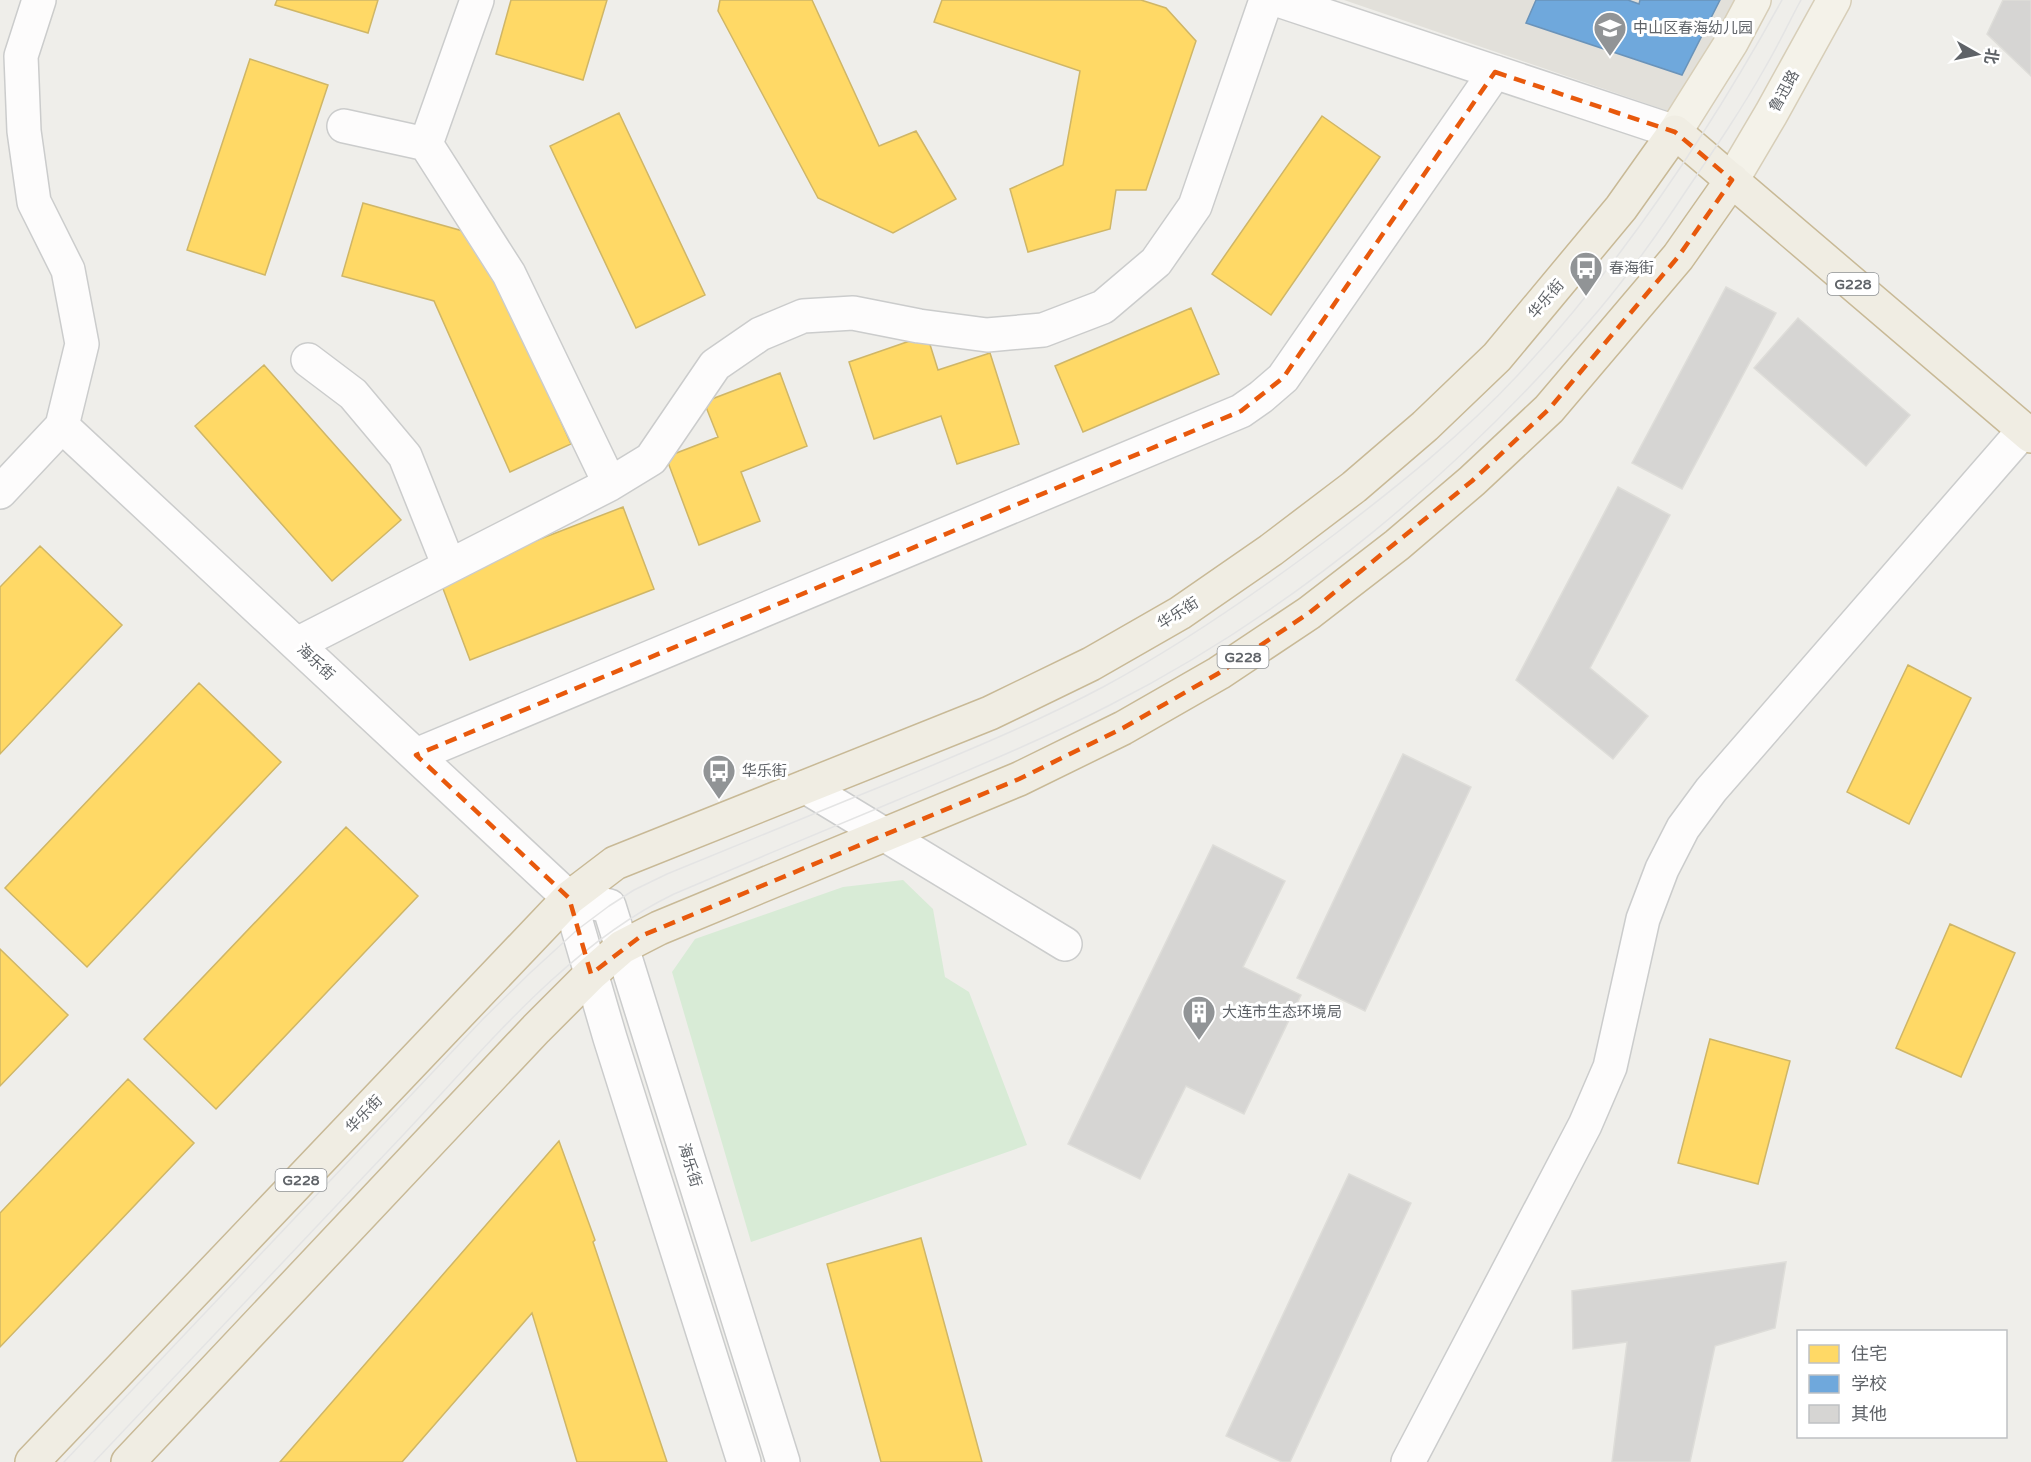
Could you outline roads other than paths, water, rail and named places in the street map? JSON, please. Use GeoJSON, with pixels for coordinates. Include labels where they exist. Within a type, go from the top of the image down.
{"type":"FeatureCollection","features":[{"type":"Feature","properties":{"kind":"highway","name":"G228"},"geometry":{"type":"LineString","coordinates":[[1675,132],[2027,433]]}},
{"type":"Feature","properties":{"kind":"highway","name":"华乐街"},"geometry":{"type":"LineString","coordinates":[[32,1462],[569,898],[615,863],[990,713],[1091,664],[1180,613],[1271,550],[1354,487],[1497,357],[1621,208],[1675,132]]}},
{"type":"Feature","properties":{"kind":"highway","name":"G228"},"geometry":{"type":"LineString","coordinates":[[128,1462],[536,1029],[591,974],[622,947],[650,932],[1019,779],[1123,728],[1220,673],[1309,612],[1397,545],[1472,481],[1549,409],[1678,257],[1732,180]]}},
{"type":"Feature","properties":{"kind":"main road"},"geometry":{"type":"LineString","coordinates":[[1675,132],[1731,43],[1754,0]]}},
{"type":"Feature","properties":{"kind":"main road","name":"鲁迅路"},"geometry":{"type":"LineString","coordinates":[[1732,180],[1834,0]]}},
{"type":"Feature","properties":{"kind":"street"},"geometry":{"type":"LineString","coordinates":[[0,492],[62,426],[82,344],[68,270],[34,202],[24,131],[21,56],[39,0]]}},
{"type":"Feature","properties":{"kind":"street"},"geometry":{"type":"LineString","coordinates":[[426,144],[477,0]]}},
{"type":"Feature","properties":{"kind":"street"},"geometry":{"type":"LineString","coordinates":[[297,644],[610,484],[651,459],[715,365],[760,334],[803,316],[853,313],[919,326],[987,335],[1043,330],[1103,307],[1156,262],[1195,206],[1266,0]]}},
{"type":"Feature","properties":{"kind":"street"},"geometry":{"type":"LineString","coordinates":[[1278,0],[1675,132]]}},
{"type":"Feature","properties":{"kind":"street"},"geometry":{"type":"LineString","coordinates":[[416,755],[1241,411],[1261,398],[1283,378],[1495,72]]}},
{"type":"Feature","properties":{"kind":"street"},"geometry":{"type":"LineString","coordinates":[[344,126],[426,144],[509,274],[610,484]]}},
{"type":"Feature","properties":{"kind":"street"},"geometry":{"type":"LineString","coordinates":[[308,360],[353,394],[405,456],[449,567]]}},
{"type":"Feature","properties":{"kind":"street","name":"海乐街"},"geometry":{"type":"LineString","coordinates":[[62,426],[569,898],[609,906],[783,1462]]}},
{"type":"Feature","properties":{"kind":"street"},"geometry":{"type":"LineString","coordinates":[[1408,1462],[1585,1125],[1610,1067],[1643,919],[1662,869],[1683,828],[1711,790],[2027,433]]}},
{"type":"Feature","properties":{"kind":"street"},"geometry":{"type":"LineString","coordinates":[[806,787],[1065,944]]}},
{"type":"Feature","properties":{"kind":"street"},"geometry":{"type":"LineString","coordinates":[[569,898],[744,1462]]}},
{"type":"Feature","properties":{"kind":"tram line"},"geometry":{"type":"LineString","coordinates":[[64,1462],[483,1019],[577,930],[609,906],[634,890],[667,874],[976,747],[1103,687],[1193,634],[1251,595],[1335,534],[1430,458],[1517,376],[1555,333],[1627,243],[1693,148],[1782,0]]}},
{"type":"Feature","properties":{"kind":"tram line"},"geometry":{"type":"LineString","coordinates":[[94,1462],[497,1033],[563,970],[598,941],[635,915],[674,894],[1006,754],[1110,705],[1179,667],[1246,625],[1311,580],[1374,532],[1491,426],[1546,370],[1610,297],[1655,237],[1728,129],[1771,58],[1801,0]]}},
{"type":"Feature","properties":{"kind":"place","name":"中山区春海幼儿园"},"geometry":{"type":"Point","coordinates":[1610,57]}},
{"type":"Feature","properties":{"kind":"place","name":"春海街"},"geometry":{"type":"Point","coordinates":[1586,297]}},
{"type":"Feature","properties":{"kind":"place","name":"华乐街"},"geometry":{"type":"Point","coordinates":[719,800]}},
{"type":"Feature","properties":{"kind":"place","name":"大连市生态环境局"},"geometry":{"type":"Point","coordinates":[1199,1041]}}]}
